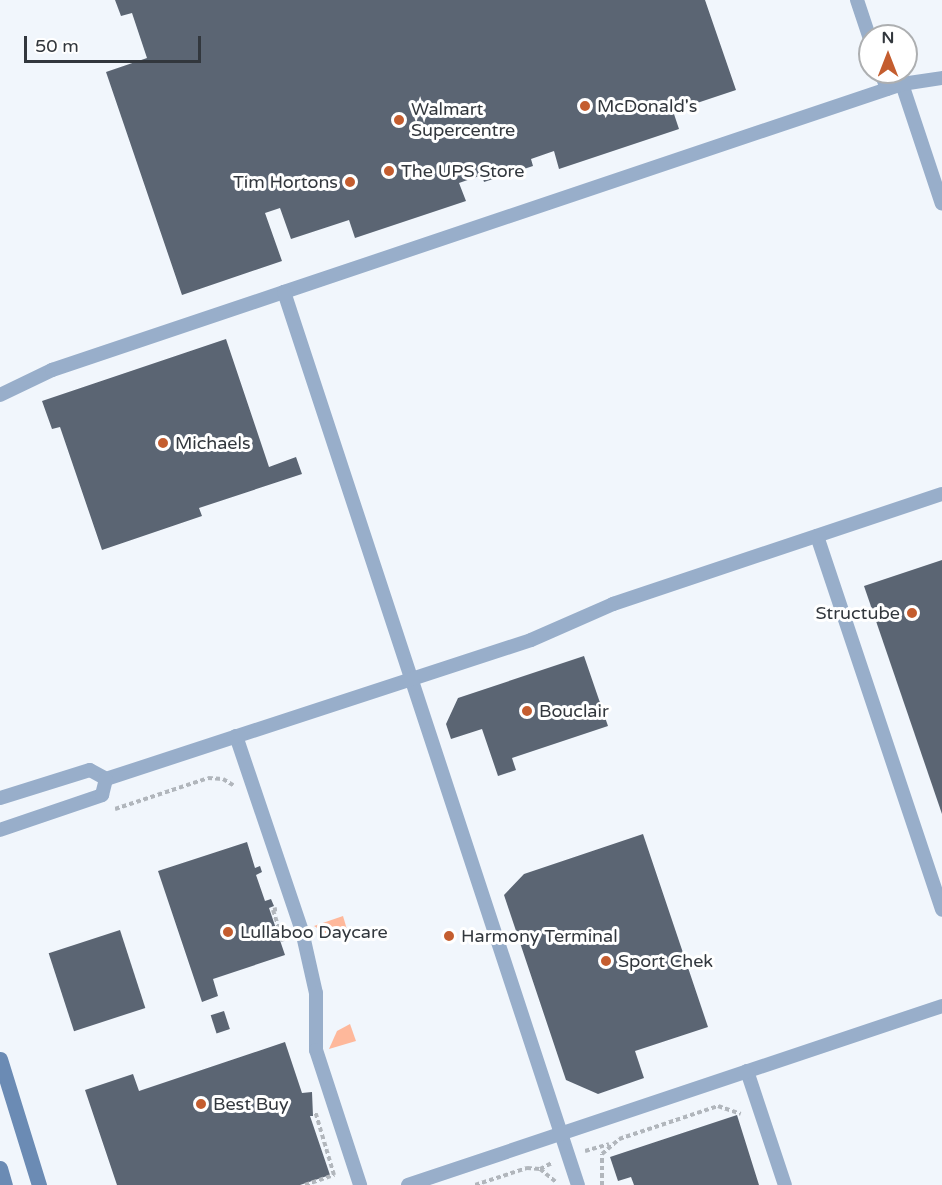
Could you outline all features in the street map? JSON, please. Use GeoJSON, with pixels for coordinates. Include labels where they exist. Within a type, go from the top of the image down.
{"type":"FeatureCollection","features":[{"type":"Feature","properties":{"kind":"main road"},"geometry":{"type":"LineString","coordinates":[[0,1059],[39,1185]]}},
{"type":"Feature","properties":{"kind":"main road"},"geometry":{"type":"LineString","coordinates":[[0,1168],[6,1185]]}},
{"type":"Feature","properties":{"kind":"lane"},"geometry":{"type":"LineString","coordinates":[[857,0],[865,24]]}},
{"type":"Feature","properties":{"kind":"lane"},"geometry":{"type":"LineString","coordinates":[[918,82],[942,78]]}},
{"type":"Feature","properties":{"kind":"lane"},"geometry":{"type":"LineString","coordinates":[[885,84],[887,89]]}},
{"type":"Feature","properties":{"kind":"lane"},"geometry":{"type":"LineString","coordinates":[[0,395],[46,373],[902,84],[942,204]]}},
{"type":"Feature","properties":{"kind":"lane"},"geometry":{"type":"LineString","coordinates":[[284,292],[578,1185]]}},
{"type":"Feature","properties":{"kind":"lane"},"geometry":{"type":"LineString","coordinates":[[0,798],[90,770],[106,779],[531,640],[613,604],[942,494]]}},
{"type":"Feature","properties":{"kind":"lane"},"geometry":{"type":"LineString","coordinates":[[817,536],[942,910]]}},
{"type":"Feature","properties":{"kind":"lane"},"geometry":{"type":"LineString","coordinates":[[236,736],[302,931],[316,993],[316,1050],[360,1185]]}},
{"type":"Feature","properties":{"kind":"lane"},"geometry":{"type":"LineString","coordinates":[[0,830],[102,795],[106,779]]}},
{"type":"Feature","properties":{"kind":"lane"},"geometry":{"type":"LineString","coordinates":[[408,1185],[435,1181],[560,1133],[942,1006]]}},
{"type":"Feature","properties":{"kind":"lane"},"geometry":{"type":"LineString","coordinates":[[747,1071],[785,1185]]}},
{"type":"Feature","properties":{"kind":"path"},"geometry":{"type":"LineString","coordinates":[[110,810],[208,778],[223,779],[238,789]]}},
{"type":"Feature","properties":{"kind":"path"},"geometry":{"type":"LineString","coordinates":[[305,1185],[334,1175],[315,1119],[315,1103]]}},
{"type":"Feature","properties":{"kind":"path"},"geometry":{"type":"LineString","coordinates":[[602,1185],[602,1154],[619,1139],[718,1106],[735,1109],[745,1120]]}},
{"type":"Feature","properties":{"kind":"path"},"geometry":{"type":"LineString","coordinates":[[475,1185],[533,1168],[550,1175],[558,1185]]}},
{"type":"Feature","properties":{"kind":"shaded area"},"geometry":{"type":"Polygon","coordinates":[[[343,916],[348,933],[344,936],[330,936],[314,926],[343,916]]]}},
{"type":"Feature","properties":{"kind":"shaded area"},"geometry":{"type":"Polygon","coordinates":[[[350,1024],[356,1041],[329,1049],[337,1031],[350,1024]]]}},
{"type":"Feature","properties":{"kind":"building","name":"Walmart Supercentre"},"geometry":{"type":"Polygon","coordinates":[[[115,0],[705,0],[736,90],[673,111],[679,129],[559,169],[554,151],[531,159],[533,166],[484,182],[482,175],[459,183],[466,201],[355,238],[349,220],[291,239],[280,208],[265,213],[282,261],[182,295],[106,72],[147,58],[132,13],[121,16],[115,0]]]}},
{"type":"Feature","properties":{"kind":"building","name":"Michaels"},"geometry":{"type":"Polygon","coordinates":[[[226,339],[269,467],[296,457],[302,474],[199,508],[202,516],[102,550],[60,427],[52,429],[42,401],[226,339]]]}},
{"type":"Feature","properties":{"kind":"building"},"geometry":{"type":"Polygon","coordinates":[[[942,560],[942,814],[864,586],[942,560]]]}},
{"type":"Feature","properties":{"kind":"building","name":"Bouclair"},"geometry":{"type":"Polygon","coordinates":[[[584,656],[608,726],[512,758],[516,770],[498,776],[482,729],[451,739],[446,724],[458,698],[584,656]]]}},
{"type":"Feature","properties":{"kind":"building","name":"Sport Chek"},"geometry":{"type":"Polygon","coordinates":[[[643,834],[708,1027],[635,1051],[644,1078],[598,1094],[566,1080],[504,895],[524,874],[643,834]]]}},
{"type":"Feature","properties":{"kind":"building","name":"Lullaboo Daycare"},"geometry":{"type":"Polygon","coordinates":[[[247,842],[255,868],[260,866],[262,872],[256,875],[265,901],[271,899],[274,906],[269,908],[285,955],[213,979],[218,996],[202,1002],[158,871],[247,842]]]}},
{"type":"Feature","properties":{"kind":"building"},"geometry":{"type":"Polygon","coordinates":[[[120,930],[145,1008],[74,1031],[49,953],[120,930]]]}},
{"type":"Feature","properties":{"kind":"building"},"geometry":{"type":"Polygon","coordinates":[[[224,1011],[230,1029],[217,1033],[211,1015],[224,1011]]]}},
{"type":"Feature","properties":{"kind":"building","name":"Best Buy"},"geometry":{"type":"Polygon","coordinates":[[[285,1042],[302,1093],[312,1092],[313,1116],[310,1116],[330,1175],[300,1185],[117,1185],[85,1090],[133,1074],[139,1091],[285,1042]]]}},
{"type":"Feature","properties":{"kind":"building"},"geometry":{"type":"Polygon","coordinates":[[[737,1115],[759,1185],[634,1185],[631,1177],[618,1181],[610,1157],[737,1115]]]}},
{"type":"Feature","properties":{"kind":"place","name":"McDonald's"},"geometry":{"type":"Point","coordinates":[585,106]}},
{"type":"Feature","properties":{"kind":"place","name":"Walmart Supercentre"},"geometry":{"type":"Point","coordinates":[399,120]}},
{"type":"Feature","properties":{"kind":"place","name":"The UPS Store"},"geometry":{"type":"Point","coordinates":[389,171]}},
{"type":"Feature","properties":{"kind":"place","name":"Tim Hortons"},"geometry":{"type":"Point","coordinates":[350,182]}},
{"type":"Feature","properties":{"kind":"place","name":"Michaels"},"geometry":{"type":"Point","coordinates":[163,443]}},
{"type":"Feature","properties":{"kind":"place","name":"Structube"},"geometry":{"type":"Point","coordinates":[912,613]}},
{"type":"Feature","properties":{"kind":"place","name":"Bouclair"},"geometry":{"type":"Point","coordinates":[527,711]}},
{"type":"Feature","properties":{"kind":"place","name":"Lullaboo Daycare"},"geometry":{"type":"Point","coordinates":[228,932]}},
{"type":"Feature","properties":{"kind":"place","name":"Harmony Terminal"},"geometry":{"type":"Point","coordinates":[449,936]}},
{"type":"Feature","properties":{"kind":"place","name":"Sport Chek"},"geometry":{"type":"Point","coordinates":[606,961]}},
{"type":"Feature","properties":{"kind":"place","name":"Best Buy"},"geometry":{"type":"Point","coordinates":[201,1104]}}]}
